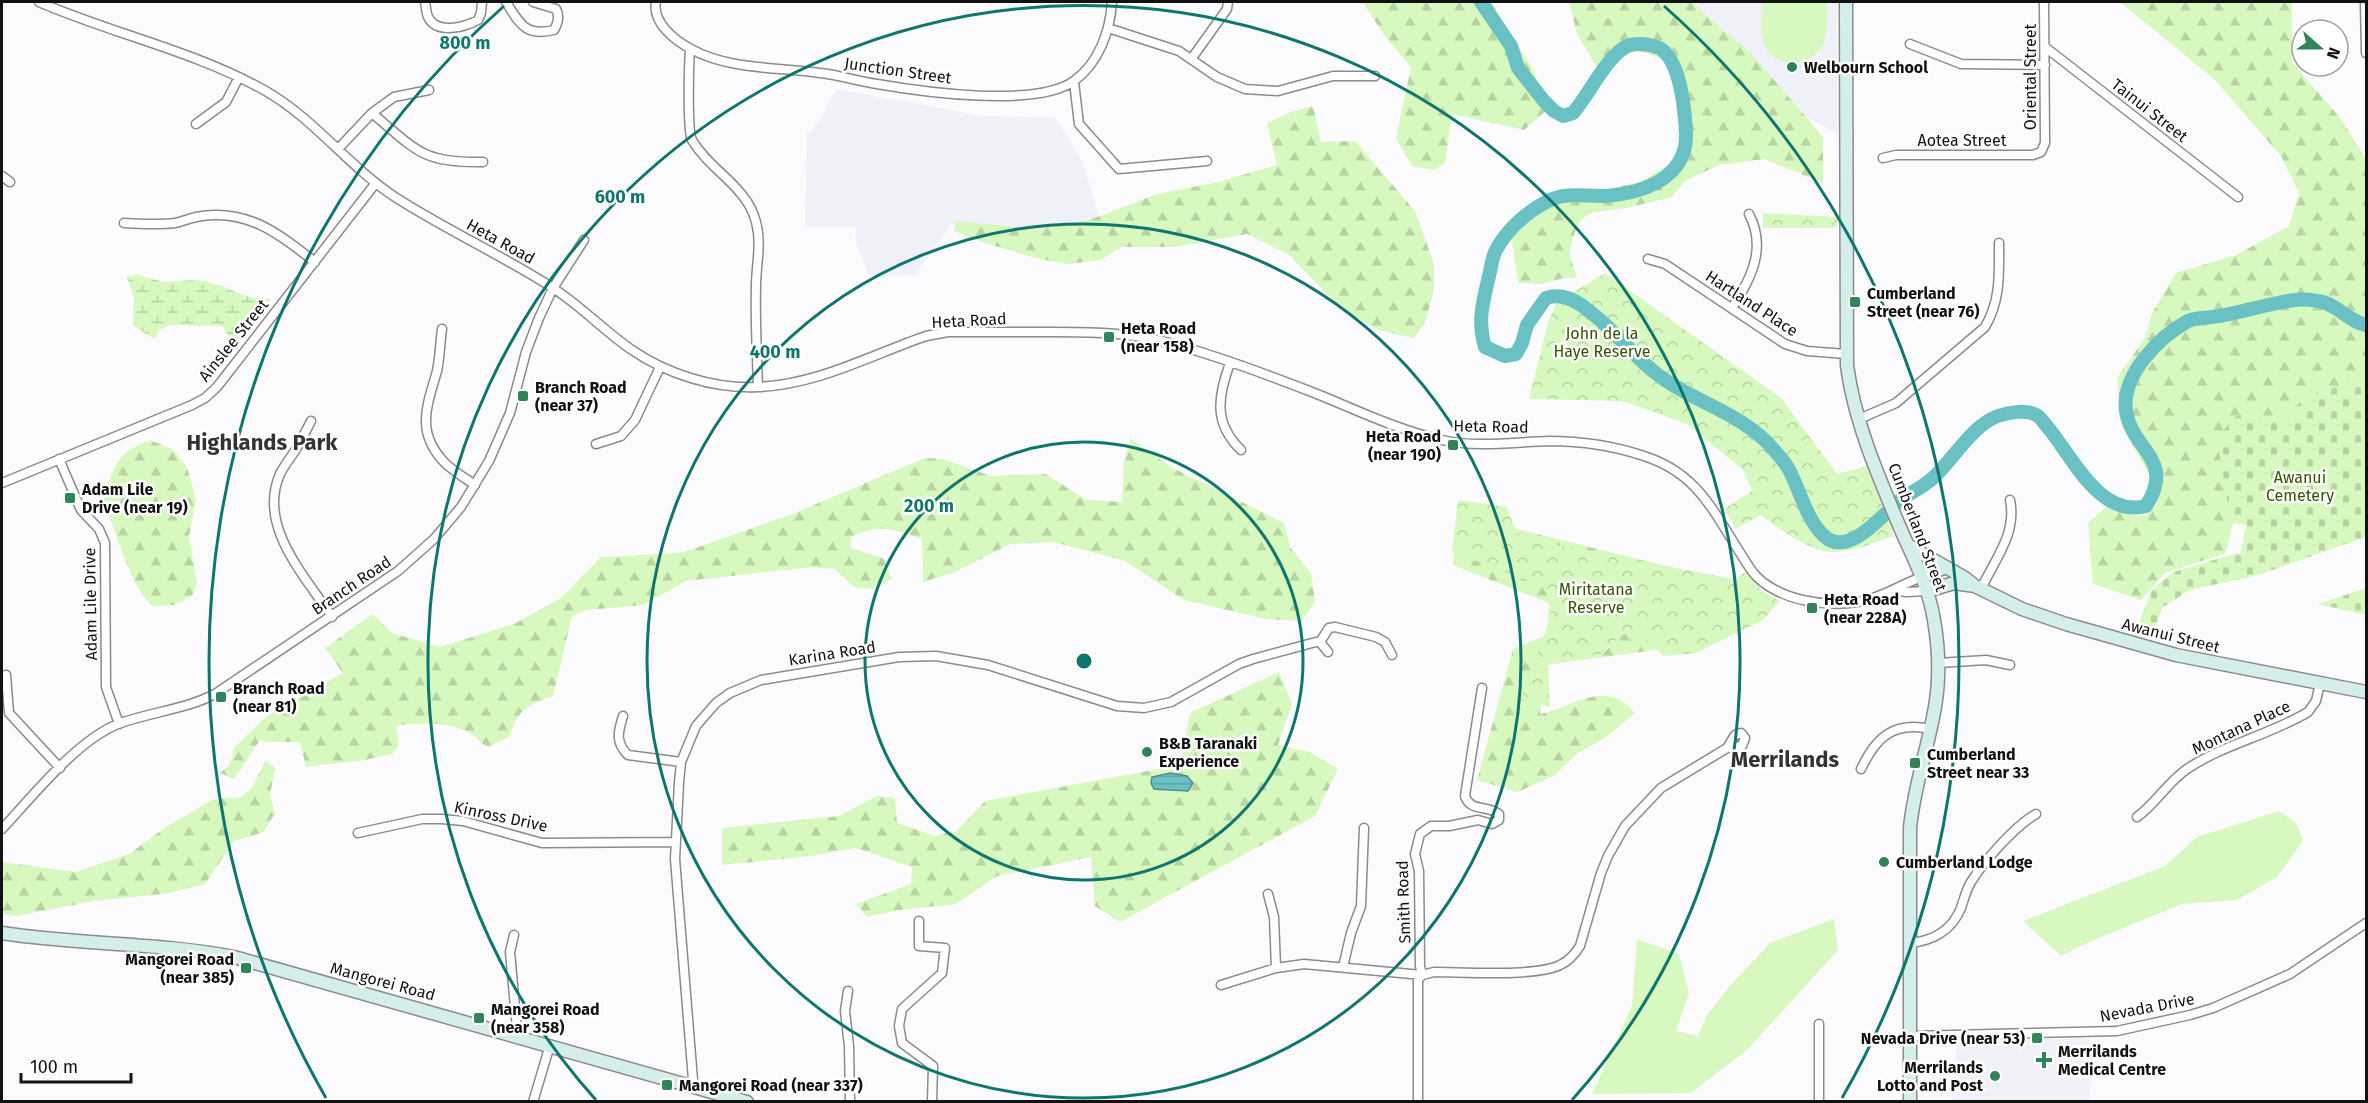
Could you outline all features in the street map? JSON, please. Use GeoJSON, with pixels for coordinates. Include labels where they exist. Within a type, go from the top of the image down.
{"type":"FeatureCollection","features":[{"type":"Feature","properties":{"kind":"street","name":"Heta Road"},"geometry":{"type":"LineString","coordinates":[[39,2],[72,16],[225,70],[264,90],[298,112],[375,184],[418,212],[553,288],[632,350],[660,367],[699,380],[738,387],[758,387],[803,381],[926,336],[948,332],[1123,334],[1165,342],[1230,363],[1313,392],[1376,419],[1444,441],[1471,444],[1552,441],[1611,448],[1644,456],[1680,472],[1701,492],[1756,576],[1779,592],[1806,601],[1839,603],[1874,598],[1922,577]]}},
{"type":"Feature","properties":{"kind":"street"},"geometry":{"type":"LineString","coordinates":[[425,2],[428,17],[435,24],[458,28],[478,20],[482,13],[482,2]]}},
{"type":"Feature","properties":{"kind":"street"},"geometry":{"type":"LineString","coordinates":[[506,2],[518,24],[526,28],[554,30],[558,23],[559,13],[556,9],[533,2]]}},
{"type":"Feature","properties":{"kind":"street","name":"Junction Street"},"geometry":{"type":"LineString","coordinates":[[656,2],[654,10],[665,30],[690,49],[731,63],[822,73],[933,92],[1023,95],[1047,92],[1074,82],[1095,58],[1108,28],[1112,2]]}},
{"type":"Feature","properties":{"kind":"street"},"geometry":{"type":"LineString","coordinates":[[1192,58],[1227,9],[1228,2]]}},
{"type":"Feature","properties":{"kind":"street","name":"Cumberland Street"},"geometry":{"type":"LineString","coordinates":[[1846,2],[1846,354],[1850,387],[1859,419],[1886,491],[1927,591],[1934,621],[1938,663],[1937,690],[1916,784],[1910,828],[1910,1101]]}},
{"type":"Feature","properties":{"kind":"street","name":"Oriental Street"},"geometry":{"type":"LineString","coordinates":[[2041,152],[2045,143],[2044,2]]}},
{"type":"Feature","properties":{"kind":"street"},"geometry":{"type":"LineString","coordinates":[[2365,2],[2367,53]]}},
{"type":"Feature","properties":{"kind":"street"},"geometry":{"type":"LineString","coordinates":[[1108,28],[1165,45],[1192,58],[1230,84],[1260,91],[1278,91],[1333,76],[1375,76]]}},
{"type":"Feature","properties":{"kind":"street"},"geometry":{"type":"LineString","coordinates":[[1910,44],[1961,64],[2045,65]]}},
{"type":"Feature","properties":{"kind":"street","name":"Tainui Street"},"geometry":{"type":"LineString","coordinates":[[2045,47],[2238,196]]}},
{"type":"Feature","properties":{"kind":"street"},"geometry":{"type":"LineString","coordinates":[[690,49],[688,68],[691,138],[708,160],[740,190],[756,222],[759,242],[756,285],[758,387]]}},
{"type":"Feature","properties":{"kind":"street"},"geometry":{"type":"LineString","coordinates":[[196,124],[226,102],[239,77]]}},
{"type":"Feature","properties":{"kind":"street"},"geometry":{"type":"LineString","coordinates":[[1074,82],[1079,124],[1119,169],[1207,161]]}},
{"type":"Feature","properties":{"kind":"street"},"geometry":{"type":"LineString","coordinates":[[338,149],[372,113],[394,97],[429,90]]}},
{"type":"Feature","properties":{"kind":"street"},"geometry":{"type":"LineString","coordinates":[[372,113],[417,151],[435,159],[483,162]]}},
{"type":"Feature","properties":{"kind":"street","name":"Aotea Street"},"geometry":{"type":"LineString","coordinates":[[1883,158],[1896,155],[2032,155],[2041,152]]}},
{"type":"Feature","properties":{"kind":"street"},"geometry":{"type":"LineString","coordinates":[[2,176],[10,182]]}},
{"type":"Feature","properties":{"kind":"street","name":"Ainslee Street"},"geometry":{"type":"LineString","coordinates":[[2,483],[205,398],[217,387],[375,184]]}},
{"type":"Feature","properties":{"kind":"street"},"geometry":{"type":"LineString","coordinates":[[1732,308],[1752,276],[1755,261],[1755,226],[1749,214]]}},
{"type":"Feature","properties":{"kind":"street"},"geometry":{"type":"LineString","coordinates":[[124,222],[148,225],[177,223],[202,216],[239,217],[275,231],[315,262]]}},
{"type":"Feature","properties":{"kind":"street","name":"Branch Road"},"geometry":{"type":"LineString","coordinates":[[2,828],[60,768],[94,737],[119,723],[205,699],[398,572],[434,539],[461,507],[489,461],[510,413],[526,352],[553,288],[584,240]]}},
{"type":"Feature","properties":{"kind":"street"},"geometry":{"type":"LineString","coordinates":[[1859,419],[1896,403],[1985,327],[1992,315],[1998,294],[1999,243]]}},
{"type":"Feature","properties":{"kind":"street","name":"Hartland Place"},"geometry":{"type":"LineString","coordinates":[[1648,259],[1665,264],[1793,348],[1846,354]]}},
{"type":"Feature","properties":{"kind":"street"},"geometry":{"type":"LineString","coordinates":[[442,329],[438,367],[426,404],[425,425],[432,447],[446,464],[475,485]]}},
{"type":"Feature","properties":{"kind":"street"},"geometry":{"type":"LineString","coordinates":[[1230,363],[1219,405],[1226,432],[1241,450]]}},
{"type":"Feature","properties":{"kind":"street"},"geometry":{"type":"LineString","coordinates":[[596,444],[621,436],[635,420],[660,367]]}},
{"type":"Feature","properties":{"kind":"street"},"geometry":{"type":"LineString","coordinates":[[310,422],[280,473],[274,494],[274,514],[277,530],[332,616]]}},
{"type":"Feature","properties":{"kind":"street","name":"Adam Lile Drive"},"geometry":{"type":"LineString","coordinates":[[59,459],[81,510],[99,529],[105,543],[106,687],[119,723]]}},
{"type":"Feature","properties":{"kind":"street"},"geometry":{"type":"LineString","coordinates":[[1978,587],[2010,531],[2012,520],[2010,500]]}},
{"type":"Feature","properties":{"kind":"street","name":"Awanui Street"},"geometry":{"type":"LineString","coordinates":[[1908,546],[1978,587],[2043,617],[2158,651],[2367,692]]}},
{"type":"Feature","properties":{"kind":"street"},"geometry":{"type":"LineString","coordinates":[[1922,577],[1946,567]]}},
{"type":"Feature","properties":{"kind":"street","name":"Awanui Street"},"geometry":{"type":"LineString","coordinates":[[1927,591],[1954,583],[1978,587]]}},
{"type":"Feature","properties":{"kind":"street","name":"Heta Road"},"geometry":{"type":"LineString","coordinates":[[1896,590],[1927,591]]}},
{"type":"Feature","properties":{"kind":"street","name":"Karina Road"},"geometry":{"type":"LineString","coordinates":[[692,1086],[675,842],[681,762],[696,726],[710,709],[730,693],[761,680],[899,657],[936,656],[988,665],[1117,706],[1144,708],[1171,702],[1239,664],[1320,642],[1329,628],[1335,627],[1376,637],[1385,642],[1392,655]]}},
{"type":"Feature","properties":{"kind":"street"},"geometry":{"type":"LineString","coordinates":[[1320,642],[1328,652]]}},
{"type":"Feature","properties":{"kind":"street"},"geometry":{"type":"LineString","coordinates":[[1938,663],[1986,660],[2010,665]]}},
{"type":"Feature","properties":{"kind":"street"},"geometry":{"type":"LineString","coordinates":[[6,675],[9,713],[60,768]]}},
{"type":"Feature","properties":{"kind":"street","name":"Montana Place"},"geometry":{"type":"LineString","coordinates":[[2138,817],[2152,805],[2172,781],[2187,769],[2204,759],[2308,712],[2316,701],[2320,683]]}},
{"type":"Feature","properties":{"kind":"street","name":"Smith Road"},"geometry":{"type":"LineString","coordinates":[[1418,1101],[1418,980],[1422,975],[1419,871],[1415,854],[1420,834],[1431,826],[1449,826],[1478,820],[1492,824],[1499,820],[1495,811],[1474,807],[1465,796],[1482,687]]}},
{"type":"Feature","properties":{"kind":"street"},"geometry":{"type":"LineString","coordinates":[[623,716],[618,732],[618,742],[628,755],[681,762]]}},
{"type":"Feature","properties":{"kind":"street"},"geometry":{"type":"LineString","coordinates":[[1861,769],[1874,746],[1891,732],[1905,727],[1930,729]]}},
{"type":"Feature","properties":{"kind":"street"},"geometry":{"type":"LineString","coordinates":[[1221,985],[1276,968],[1304,964],[1422,975],[1434,972],[1540,970],[1560,965],[1575,954],[1584,938],[1601,873],[1625,826],[1661,788],[1727,748]]}},
{"type":"Feature","properties":{"kind":"street"},"geometry":{"type":"LineString","coordinates":[[1910,943],[1933,938],[1949,926],[1955,919],[1974,876],[2021,822],[2036,814]]}},
{"type":"Feature","properties":{"kind":"street","name":"Kinross Drive"},"geometry":{"type":"LineString","coordinates":[[357,832],[422,819],[442,819],[463,821],[542,843],[675,842]]}},
{"type":"Feature","properties":{"kind":"street"},"geometry":{"type":"LineString","coordinates":[[1343,967],[1351,933],[1361,906],[1364,828]]}},
{"type":"Feature","properties":{"kind":"street"},"geometry":{"type":"LineString","coordinates":[[1268,894],[1274,916],[1276,968]]}},
{"type":"Feature","properties":{"kind":"street"},"geometry":{"type":"LineString","coordinates":[[919,921],[919,946],[945,948],[944,966],[938,978],[902,1009],[899,1026],[902,1043],[933,1066],[932,1101]]}},
{"type":"Feature","properties":{"kind":"street","name":"Nevada Drive"},"geometry":{"type":"LineString","coordinates":[[1910,1036],[2116,1031],[2190,1015],[2213,1008],[2290,974],[2367,923]]}},
{"type":"Feature","properties":{"kind":"street","name":"Mangorei Road"},"geometry":{"type":"LineString","coordinates":[[2,933],[38,938],[168,946],[234,957],[747,1101]]}},
{"type":"Feature","properties":{"kind":"street"},"geometry":{"type":"LineString","coordinates":[[514,935],[510,952],[517,1029],[515,1035]]}},
{"type":"Feature","properties":{"kind":"street"},"geometry":{"type":"LineString","coordinates":[[848,991],[845,1011],[850,1101]]}},
{"type":"Feature","properties":{"kind":"street"},"geometry":{"type":"LineString","coordinates":[[1819,1024],[1819,1101]]}},
{"type":"Feature","properties":{"kind":"street"},"geometry":{"type":"LineString","coordinates":[[533,1101],[550,1045]]}},
{"type":"Feature","properties":{"kind":"shaded area","name":"Welbourn School"},"geometry":{"type":"Polygon","coordinates":[[[1692,2],[1837,2],[1837,133],[1779,104],[1692,2]]]}},
{"type":"Feature","properties":{"kind":"shaded area"},"geometry":{"type":"Polygon","coordinates":[[[836,89],[984,116],[1053,118],[1060,124],[1083,163],[1102,226],[1030,236],[951,224],[915,275],[869,276],[856,243],[855,227],[805,227],[807,135],[822,117],[836,89]]]}},
{"type":"Feature","properties":{"kind":"shaded area"},"geometry":{"type":"Polygon","coordinates":[[[2089,1038],[2090,1101],[1952,1101],[1957,1042],[2089,1038]]]}},
{"type":"Feature","properties":{"kind":"green space"},"geometry":{"type":"Polygon","coordinates":[[[1359,2],[1491,2],[1533,69],[1547,110],[1524,130],[1452,114],[1445,163],[1434,170],[1412,166],[1396,138],[1411,67],[1384,35],[1364,4],[1359,2]]]}},
{"type":"Feature","properties":{"kind":"green space"},"geometry":{"type":"Polygon","coordinates":[[[1569,2],[1693,2],[1704,14],[1748,50],[1823,137],[1823,183],[1764,159],[1719,165],[1685,181],[1672,197],[1626,208],[1590,213],[1581,220],[1569,253],[1577,278],[1564,278],[1541,284],[1518,283],[1510,225],[1531,213],[1570,197],[1640,182],[1669,164],[1682,150],[1685,132],[1682,104],[1673,75],[1664,60],[1637,50],[1598,69],[1577,34],[1569,2]]]}},
{"type":"Feature","properties":{"kind":"green space"},"geometry":{"type":"Polygon","coordinates":[[[1763,2],[1827,2],[1826,34],[1818,52],[1802,62],[1793,63],[1784,62],[1769,52],[1762,34],[1763,2]]]}},
{"type":"Feature","properties":{"kind":"green space"},"geometry":{"type":"Polygon","coordinates":[[[2120,2],[2292,2],[2290,78],[2306,78],[2341,119],[2366,159],[2366,402],[2237,505],[2226,553],[2165,573],[2141,600],[2093,584],[2088,523],[2112,502],[2131,515],[2144,516],[2157,505],[2158,491],[2122,426],[2117,378],[2145,338],[2152,313],[2176,273],[2236,255],[2289,226],[2299,193],[2281,156],[2215,80],[2120,2]]]}},
{"type":"Feature","properties":{"kind":"green space"},"geometry":{"type":"Polygon","coordinates":[[[1313,106],[1321,142],[1355,141],[1415,211],[1434,264],[1434,290],[1425,323],[1414,338],[1378,330],[1341,309],[1289,255],[1247,234],[1174,247],[1122,247],[1100,260],[1069,264],[1039,259],[954,231],[956,221],[1040,229],[1092,219],[1157,194],[1218,182],[1277,165],[1267,123],[1291,112],[1313,106]]]}},
{"type":"Feature","properties":{"kind":"green space"},"geometry":{"type":"Polygon","coordinates":[[[1763,213],[1837,217],[1837,228],[1763,228],[1763,213]]]}},
{"type":"Feature","properties":{"kind":"green space","name":"John de la Haye Reserve"},"geometry":{"type":"Polygon","coordinates":[[[1605,273],[1781,398],[1837,474],[1867,466],[1894,536],[1854,549],[1831,552],[1813,548],[1761,515],[1736,529],[1724,509],[1752,491],[1743,470],[1687,424],[1623,401],[1529,399],[1548,322],[1557,302],[1605,273]]]}},
{"type":"Feature","properties":{"kind":"green space"},"geometry":{"type":"Polygon","coordinates":[[[136,274],[163,282],[197,280],[219,285],[249,297],[271,299],[234,345],[222,326],[170,325],[159,330],[155,339],[133,326],[134,298],[127,277],[136,274]]]}},
{"type":"Feature","properties":{"kind":"green space","name":"Awanui Cemetery"},"geometry":{"type":"Polygon","coordinates":[[[2352,381],[2366,381],[2366,537],[2255,576],[2190,590],[2163,607],[2151,637],[2135,634],[2151,591],[2173,572],[2241,552],[2246,525],[2231,523],[2217,438],[2235,417],[2244,413],[2277,424],[2286,421],[2297,405],[2306,398],[2352,381]]]}},
{"type":"Feature","properties":{"kind":"green space"},"geometry":{"type":"Polygon","coordinates":[[[1130,438],[1173,468],[1284,523],[1290,547],[1311,573],[1315,601],[1302,621],[1266,619],[1184,600],[1125,561],[1054,542],[1010,544],[955,572],[923,582],[922,539],[894,530],[871,530],[851,537],[851,548],[883,558],[892,579],[872,589],[854,587],[834,569],[812,567],[686,581],[643,605],[586,610],[572,616],[553,696],[525,709],[516,719],[510,736],[489,747],[458,728],[431,724],[396,725],[399,745],[392,754],[365,760],[306,767],[300,742],[260,740],[234,779],[220,773],[230,764],[234,748],[267,716],[343,673],[325,648],[373,614],[392,633],[440,647],[514,624],[561,598],[601,557],[681,553],[795,513],[925,458],[942,459],[991,476],[1046,474],[1086,500],[1122,502],[1124,463],[1130,438]]]}},
{"type":"Feature","properties":{"kind":"green space"},"geometry":{"type":"Polygon","coordinates":[[[150,440],[172,449],[187,467],[196,499],[189,536],[197,584],[192,596],[174,605],[153,606],[137,585],[103,497],[118,461],[130,450],[150,440]]]}},
{"type":"Feature","properties":{"kind":"green space","name":"Miritatana Reserve"},"geometry":{"type":"Polygon","coordinates":[[[1458,500],[1507,507],[1516,532],[1547,543],[1733,579],[1746,572],[1762,591],[1780,601],[1763,620],[1696,653],[1664,656],[1643,638],[1622,634],[1604,653],[1548,665],[1550,707],[1521,699],[1549,622],[1553,590],[1452,552],[1458,500]]]}},
{"type":"Feature","properties":{"kind":"green space"},"geometry":{"type":"Polygon","coordinates":[[[1501,510],[1517,529],[1738,584],[1678,647],[1545,665],[1540,714],[1590,697],[1601,696],[1613,697],[1635,713],[1605,738],[1578,753],[1554,776],[1517,792],[1477,780],[1513,649],[1547,635],[1549,603],[1453,565],[1456,534],[1501,510]]]}},
{"type":"Feature","properties":{"kind":"green space"},"geometry":{"type":"Polygon","coordinates":[[[2366,588],[2366,615],[2318,604],[2366,588]]]}},
{"type":"Feature","properties":{"kind":"green space"},"geometry":{"type":"Polygon","coordinates":[[[1279,672],[1292,704],[1278,745],[1310,752],[1338,769],[1315,816],[1120,922],[1095,906],[1091,857],[997,876],[956,904],[898,910],[867,917],[856,904],[911,884],[912,867],[856,848],[811,856],[722,865],[722,828],[839,816],[877,796],[895,798],[897,823],[935,836],[957,831],[985,801],[1180,765],[1190,713],[1279,672]]]}},
{"type":"Feature","properties":{"kind":"green space"},"geometry":{"type":"Polygon","coordinates":[[[266,760],[275,768],[270,795],[275,813],[264,832],[234,841],[205,884],[170,893],[94,901],[16,916],[2,914],[2,862],[76,872],[129,854],[166,827],[212,800],[241,797],[251,789],[266,760]]]}},
{"type":"Feature","properties":{"kind":"green space"},"geometry":{"type":"Polygon","coordinates":[[[2279,811],[2297,824],[2303,841],[2277,877],[2237,900],[2182,904],[2089,942],[2061,956],[2023,921],[2165,866],[2197,837],[2279,811]]]}},
{"type":"Feature","properties":{"kind":"green space"},"geometry":{"type":"Polygon","coordinates":[[[1834,919],[1838,950],[1747,1050],[1691,1093],[1592,1094],[1632,1006],[1637,939],[1679,954],[1689,993],[1676,1031],[1698,1036],[1707,1015],[1729,987],[1770,943],[1834,919]]]}},
{"type":"Feature","properties":{"kind":"water"},"geometry":{"type":"Polygon","coordinates":[[[1170,773],[1187,776],[1193,783],[1188,791],[1154,789],[1151,783],[1152,777],[1170,773]]]}},
{"type":"Feature","properties":{"kind":"waterway"},"geometry":{"type":"LineString","coordinates":[[1481,2],[1511,46],[1518,68],[1544,101],[1563,116],[1573,113],[1612,58],[1627,46],[1647,44],[1661,49],[1673,65],[1681,88],[1686,134],[1679,162],[1671,172],[1648,187],[1606,196],[1569,195],[1555,198],[1533,210],[1512,228],[1496,250],[1492,263],[1482,312],[1481,328],[1485,347],[1505,356],[1516,354],[1527,325],[1546,298],[1560,296],[1578,303],[1668,382],[1732,416],[1761,437],[1787,466],[1809,516],[1828,539],[1837,542],[1857,537],[1899,501],[1933,478],[1980,427],[1998,416],[2013,412],[2029,412],[2040,417],[2079,470],[2102,495],[2115,503],[2130,507],[2146,506],[2154,490],[2156,477],[2154,466],[2130,425],[2126,411],[2126,397],[2130,384],[2144,358],[2165,337],[2191,320],[2298,300],[2325,302],[2366,325]]}},
{"type":"Feature","properties":{"kind":"place","name":"Welbourn School"},"geometry":{"type":"Point","coordinates":[1792,67]}},
{"type":"Feature","properties":{"kind":"place","name":"Cumberland Street (near 76)"},"geometry":{"type":"Point","coordinates":[1855,302]}},
{"type":"Feature","properties":{"kind":"place","name":"Heta Road (near 158)"},"geometry":{"type":"Point","coordinates":[1109,337]}},
{"type":"Feature","properties":{"kind":"place","name":"Branch Road (near 37)"},"geometry":{"type":"Point","coordinates":[523,396]}},
{"type":"Feature","properties":{"kind":"place","name":"Heta Road (near 190)"},"geometry":{"type":"Point","coordinates":[1453,445]}},
{"type":"Feature","properties":{"kind":"place","name":"Adam Lile Drive (near 19)"},"geometry":{"type":"Point","coordinates":[70,498]}},
{"type":"Feature","properties":{"kind":"place","name":"Heta Road (near 228A)"},"geometry":{"type":"Point","coordinates":[1812,608]}},
{"type":"Feature","properties":{"kind":"place","name":"Branch Road (near 81)"},"geometry":{"type":"Point","coordinates":[221,697]}},
{"type":"Feature","properties":{"kind":"place","name":"B&B Taranaki Experience"},"geometry":{"type":"Point","coordinates":[1147,752]}},
{"type":"Feature","properties":{"kind":"place","name":"Cumberland Street near 33"},"geometry":{"type":"Point","coordinates":[1915,763]}},
{"type":"Feature","properties":{"kind":"place","name":"Cumberland Lodge"},"geometry":{"type":"Point","coordinates":[1884,862]}},
{"type":"Feature","properties":{"kind":"place","name":"Mangorei Road (near 385)"},"geometry":{"type":"Point","coordinates":[246,968]}},
{"type":"Feature","properties":{"kind":"place","name":"Mangorei Road (near 358)"},"geometry":{"type":"Point","coordinates":[479,1018]}},
{"type":"Feature","properties":{"kind":"place","name":"Nevada Drive (near 53)"},"geometry":{"type":"Point","coordinates":[2037,1038]}},
{"type":"Feature","properties":{"kind":"place","name":"Merrilands Medical Centre"},"geometry":{"type":"Point","coordinates":[2044,1060]}},
{"type":"Feature","properties":{"kind":"place","name":"Merrilands Lotto and Post"},"geometry":{"type":"Point","coordinates":[1995,1076]}},
{"type":"Feature","properties":{"kind":"place","name":"Mangorei Road (near 337)"},"geometry":{"type":"Point","coordinates":[667,1085]}},
{"type":"Feature","properties":{"kind":"district","name":"Highlands Park"},"geometry":{"type":"Point","coordinates":[262,442]}},
{"type":"Feature","properties":{"kind":"district","name":"Merrilands"},"geometry":{"type":"Point","coordinates":[1785,759]}}]}
